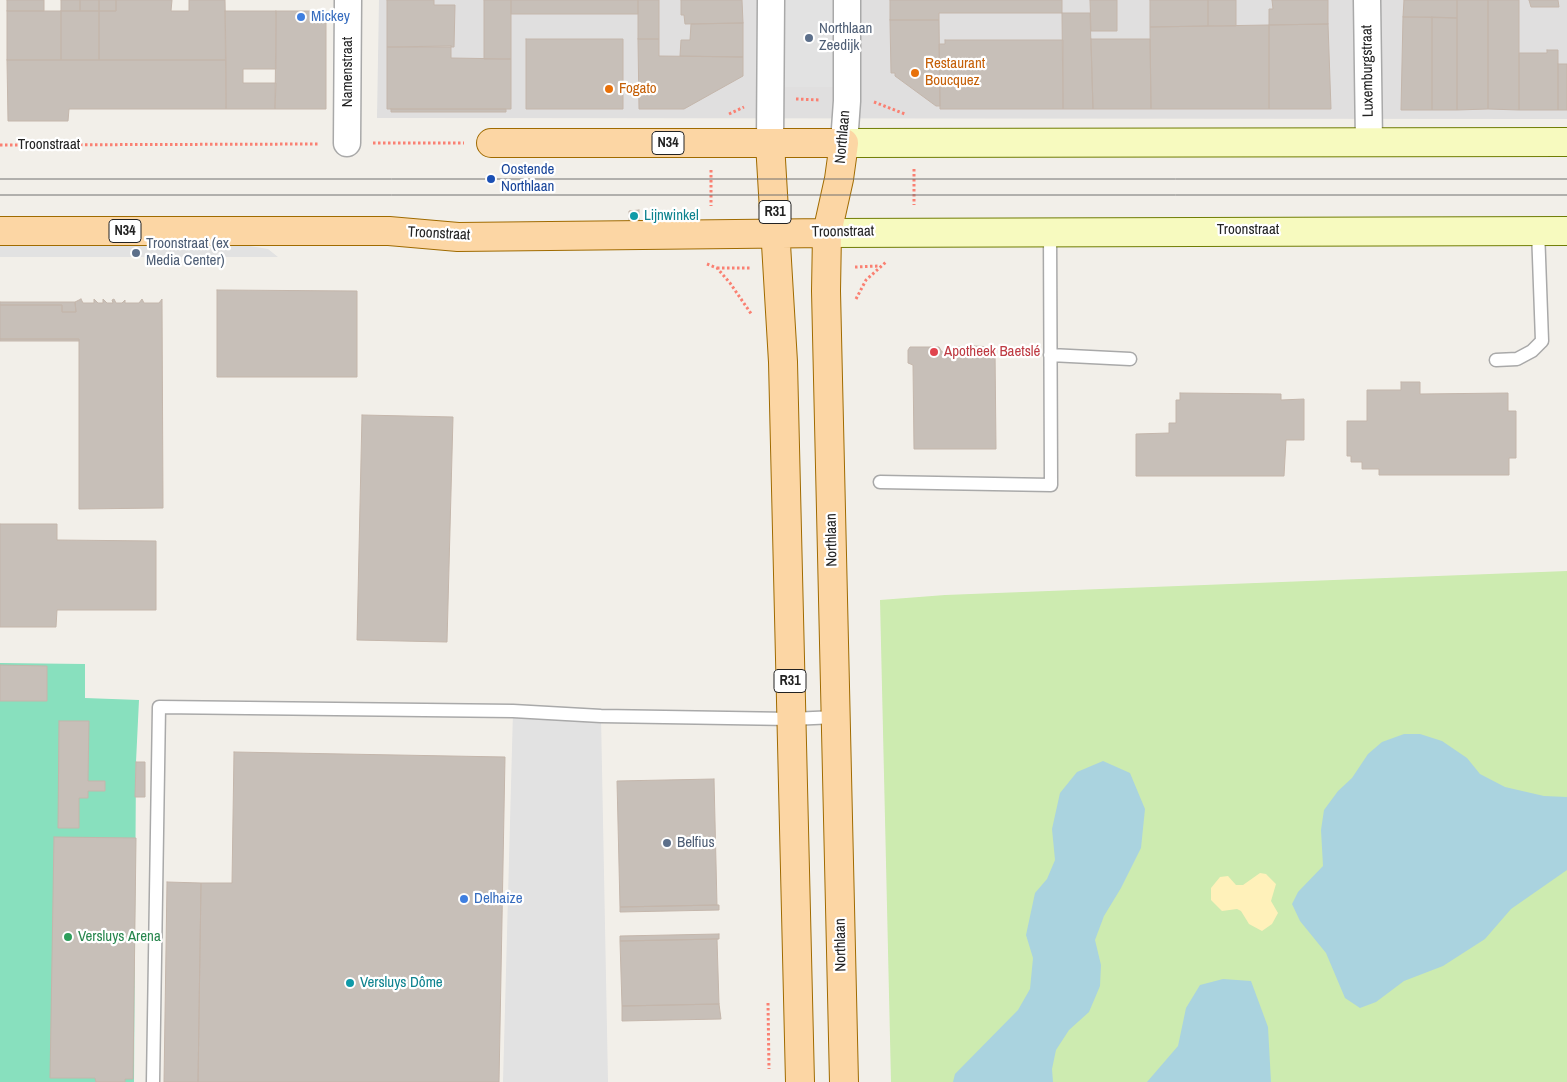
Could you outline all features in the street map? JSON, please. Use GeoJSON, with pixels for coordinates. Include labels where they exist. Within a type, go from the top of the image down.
{"type":"FeatureCollection","features":[{"type":"Feature","properties":{"kind":"main road","name":"N34"},"geometry":{"type":"LineString","coordinates":[[491,143],[844,143]]}},
{"type":"Feature","properties":{"kind":"main road","name":"Northlaan"},"geometry":{"type":"LineString","coordinates":[[844,143],[839,179],[826,232],[844,1082]]}},
{"type":"Feature","properties":{"kind":"main road","name":"R31"},"geometry":{"type":"LineString","coordinates":[[770,144],[783,362],[800,1082]]}},
{"type":"Feature","properties":{"kind":"main road","name":"Troonstraat"},"geometry":{"type":"LineString","coordinates":[[0,231],[388,231],[458,237],[826,232]]}},
{"type":"Feature","properties":{"kind":"street","name":"Namenstraat"},"geometry":{"type":"LineString","coordinates":[[347,143],[348,0]]}},
{"type":"Feature","properties":{"kind":"street"},"geometry":{"type":"LineString","coordinates":[[770,144],[771,0]]}},
{"type":"Feature","properties":{"kind":"street","name":"Northlaan"},"geometry":{"type":"LineString","coordinates":[[844,143],[847,101],[847,0]]}},
{"type":"Feature","properties":{"kind":"street","name":"Luxemburgstraat"},"geometry":{"type":"LineString","coordinates":[[1367,0],[1369,142]]}},
{"type":"Feature","properties":{"kind":"street"},"geometry":{"type":"LineString","coordinates":[[844,143],[1567,142]]}},
{"type":"Feature","properties":{"kind":"street","name":"Troonstraat"},"geometry":{"type":"LineString","coordinates":[[826,232],[1567,230]]}},
{"type":"Feature","properties":{"kind":"lane"},"geometry":{"type":"LineString","coordinates":[[1496,360],[1517,359],[1532,351],[1542,341],[1538,230]]}},
{"type":"Feature","properties":{"kind":"lane"},"geometry":{"type":"LineString","coordinates":[[880,482],[1051,485],[1050,231]]}},
{"type":"Feature","properties":{"kind":"lane"},"geometry":{"type":"LineString","coordinates":[[1050,355],[1130,358]]}},
{"type":"Feature","properties":{"kind":"lane"},"geometry":{"type":"LineString","coordinates":[[153,1082],[159,706],[513,711],[601,716],[791,719],[836,717]]}},
{"type":"Feature","properties":{"kind":"path","name":"Troonstraat"},"geometry":{"type":"LineString","coordinates":[[0,145],[491,143]]}},
{"type":"Feature","properties":{"kind":"path"},"geometry":{"type":"LineString","coordinates":[[711,143],[710,250],[716,268],[730,283],[754,319]]}},
{"type":"Feature","properties":{"kind":"path"},"geometry":{"type":"LineString","coordinates":[[914,144],[914,231]]}},
{"type":"Feature","properties":{"kind":"path"},"geometry":{"type":"LineString","coordinates":[[768,997],[770,1073]]}},
{"type":"Feature","properties":{"kind":"shaded area"},"geometry":{"type":"Polygon","coordinates":[[[379,0],[1567,0],[1567,119],[377,118],[379,0]]]}},
{"type":"Feature","properties":{"kind":"shaded area","name":"Northlaan Zeedijk"},"geometry":{"type":"Polygon","coordinates":[[[771,0],[847,0],[846,87],[770,87],[771,0]]]}},
{"type":"Feature","properties":{"kind":"shaded area","name":"Troonstraat (ex Media Center)"},"geometry":{"type":"Polygon","coordinates":[[[0,245],[244,245],[268,249],[278,257],[0,257],[0,245]]]}},
{"type":"Feature","properties":{"kind":"shaded area"},"geometry":{"type":"Polygon","coordinates":[[[513,711],[601,716],[608,1082],[503,1082],[513,711]]]}},
{"type":"Feature","properties":{"kind":"green space"},"geometry":{"type":"Polygon","coordinates":[[[1567,571],[1567,1082],[891,1082],[880,600],[945,595],[1567,571]]]}},
{"type":"Feature","properties":{"kind":"green space","name":"Versluys Arena"},"geometry":{"type":"Polygon","coordinates":[[[0,663],[85,664],[85,698],[139,700],[136,762],[134,1082],[0,1082],[0,663]]]}},
{"type":"Feature","properties":{"kind":"sand"},"geometry":{"type":"Polygon","coordinates":[[[1260,873],[1266,874],[1276,884],[1271,901],[1278,913],[1272,924],[1262,931],[1249,924],[1241,911],[1237,909],[1222,911],[1211,900],[1211,888],[1220,877],[1228,876],[1236,885],[1243,885],[1260,873]]]}},
{"type":"Feature","properties":{"kind":"water"},"geometry":{"type":"Polygon","coordinates":[[[1404,734],[1420,734],[1442,741],[1467,758],[1480,774],[1505,787],[1544,796],[1567,797],[1567,870],[1511,909],[1485,939],[1443,966],[1404,981],[1376,1002],[1360,1008],[1345,998],[1326,953],[1300,921],[1292,904],[1298,892],[1323,866],[1321,830],[1324,810],[1338,791],[1352,778],[1368,754],[1382,742],[1404,734]]]}},
{"type":"Feature","properties":{"kind":"water"},"geometry":{"type":"Polygon","coordinates":[[[1103,761],[1130,773],[1145,809],[1141,848],[1121,888],[1104,916],[1095,940],[1101,965],[1100,986],[1089,1012],[1069,1030],[1056,1050],[1052,1069],[1053,1082],[953,1082],[955,1074],[1018,1010],[1030,989],[1033,958],[1026,935],[1035,893],[1047,879],[1055,860],[1052,829],[1060,793],[1077,772],[1103,761]]]}},
{"type":"Feature","properties":{"kind":"water"},"geometry":{"type":"Polygon","coordinates":[[[1223,979],[1251,981],[1268,1027],[1271,1082],[1147,1082],[1178,1046],[1186,1008],[1200,985],[1223,979]]]}},
{"type":"Feature","properties":{"kind":"building"},"geometry":{"type":"Polygon","coordinates":[[[7,0],[44,0],[44,11],[7,11],[7,0]]]}},
{"type":"Feature","properties":{"kind":"building"},"geometry":{"type":"Polygon","coordinates":[[[61,0],[80,0],[80,11],[61,11],[61,0]]]}},
{"type":"Feature","properties":{"kind":"building"},"geometry":{"type":"Polygon","coordinates":[[[80,0],[99,0],[99,11],[80,11],[80,0]]]}},
{"type":"Feature","properties":{"kind":"building"},"geometry":{"type":"Polygon","coordinates":[[[99,0],[116,0],[116,11],[99,11],[99,0]]]}},
{"type":"Feature","properties":{"kind":"building"},"geometry":{"type":"Polygon","coordinates":[[[116,0],[172,0],[171,11],[189,11],[189,0],[225,0],[226,60],[99,60],[99,11],[116,11],[116,0]]]}},
{"type":"Feature","properties":{"kind":"building"},"geometry":{"type":"Polygon","coordinates":[[[387,0],[434,0],[434,5],[455,5],[454,47],[387,47],[387,0]]]}},
{"type":"Feature","properties":{"kind":"building"},"geometry":{"type":"Polygon","coordinates":[[[484,0],[511,0],[511,59],[484,59],[484,0]]]}},
{"type":"Feature","properties":{"kind":"building"},"geometry":{"type":"Polygon","coordinates":[[[511,0],[638,0],[638,14],[511,14],[511,0]]]}},
{"type":"Feature","properties":{"kind":"building"},"geometry":{"type":"Polygon","coordinates":[[[638,0],[659,0],[659,39],[638,39],[638,0]]]}},
{"type":"Feature","properties":{"kind":"building"},"geometry":{"type":"Polygon","coordinates":[[[681,0],[742,0],[743,23],[685,24],[684,15],[681,15],[681,0]]]}},
{"type":"Feature","properties":{"kind":"building"},"geometry":{"type":"Polygon","coordinates":[[[890,0],[1062,0],[1062,13],[939,13],[939,20],[890,20],[890,0]]]}},
{"type":"Feature","properties":{"kind":"building"},"geometry":{"type":"Polygon","coordinates":[[[1090,0],[1117,0],[1117,31],[1091,31],[1090,0]]]}},
{"type":"Feature","properties":{"kind":"building"},"geometry":{"type":"Polygon","coordinates":[[[1150,0],[1208,0],[1208,26],[1150,27],[1150,0]]]}},
{"type":"Feature","properties":{"kind":"building"},"geometry":{"type":"Polygon","coordinates":[[[1208,0],[1236,0],[1236,26],[1208,26],[1208,0]]]}},
{"type":"Feature","properties":{"kind":"building"},"geometry":{"type":"Polygon","coordinates":[[[1272,0],[1328,0],[1328,24],[1269,25],[1269,9],[1273,9],[1272,0]]]}},
{"type":"Feature","properties":{"kind":"building"},"geometry":{"type":"Polygon","coordinates":[[[1404,0],[1457,0],[1457,18],[1403,17],[1404,0]]]}},
{"type":"Feature","properties":{"kind":"building"},"geometry":{"type":"Polygon","coordinates":[[[1457,0],[1488,0],[1488,109],[1457,110],[1457,0]]]}},
{"type":"Feature","properties":{"kind":"building"},"geometry":{"type":"Polygon","coordinates":[[[1488,0],[1519,0],[1519,110],[1488,109],[1488,0]]]}},
{"type":"Feature","properties":{"kind":"building"},"geometry":{"type":"Polygon","coordinates":[[[1529,0],[1558,0],[1559,7],[1531,7],[1529,0]]]}},
{"type":"Feature","properties":{"kind":"building"},"geometry":{"type":"Polygon","coordinates":[[[7,11],[61,11],[61,60],[7,60],[7,11]]]}},
{"type":"Feature","properties":{"kind":"building"},"geometry":{"type":"Polygon","coordinates":[[[61,11],[99,11],[99,60],[61,60],[61,11]]]}},
{"type":"Feature","properties":{"kind":"building"},"geometry":{"type":"Polygon","coordinates":[[[225,11],[276,11],[276,69],[243,69],[243,83],[276,83],[275,109],[226,109],[225,11]]]}},
{"type":"Feature","properties":{"kind":"building"},"geometry":{"type":"Polygon","coordinates":[[[276,11],[326,11],[326,109],[275,109],[276,11]]]}},
{"type":"Feature","properties":{"kind":"building"},"geometry":{"type":"Polygon","coordinates":[[[1062,13],[1090,13],[1093,109],[1063,109],[1062,13]]]}},
{"type":"Feature","properties":{"kind":"building"},"geometry":{"type":"Polygon","coordinates":[[[1403,17],[1432,17],[1432,110],[1401,110],[1403,17]]]}},
{"type":"Feature","properties":{"kind":"building"},"geometry":{"type":"Polygon","coordinates":[[[1432,17],[1457,18],[1457,110],[1432,110],[1432,17]]]}},
{"type":"Feature","properties":{"kind":"building"},"geometry":{"type":"Polygon","coordinates":[[[890,20],[939,20],[940,106],[936,106],[895,76],[895,73],[891,73],[890,20]]]}},
{"type":"Feature","properties":{"kind":"building"},"geometry":{"type":"Polygon","coordinates":[[[743,23],[743,57],[680,56],[681,40],[690,40],[691,24],[743,23]]]}},
{"type":"Feature","properties":{"kind":"building"},"geometry":{"type":"Polygon","coordinates":[[[1328,24],[1331,109],[1269,109],[1269,25],[1328,24]]]}},
{"type":"Feature","properties":{"kind":"building"},"geometry":{"type":"Polygon","coordinates":[[[1269,25],[1269,109],[1151,109],[1150,27],[1269,25]]]}},
{"type":"Feature","properties":{"kind":"building"},"geometry":{"type":"Polygon","coordinates":[[[526,39],[623,39],[623,109],[526,109],[526,39]]]}},
{"type":"Feature","properties":{"kind":"building"},"geometry":{"type":"Polygon","coordinates":[[[638,39],[659,39],[659,56],[743,57],[743,76],[684,109],[639,109],[638,39]]]}},
{"type":"Feature","properties":{"kind":"building"},"geometry":{"type":"Polygon","coordinates":[[[1091,39],[1150,39],[1151,109],[1093,109],[1091,39]]]}},
{"type":"Feature","properties":{"kind":"building"},"geometry":{"type":"Polygon","coordinates":[[[945,40],[1063,40],[1063,109],[940,109],[939,44],[945,44],[945,40]]]}},
{"type":"Feature","properties":{"kind":"building"},"geometry":{"type":"Polygon","coordinates":[[[451,46],[451,58],[511,59],[511,109],[387,109],[387,47],[451,46]]]}},
{"type":"Feature","properties":{"kind":"building"},"geometry":{"type":"Polygon","coordinates":[[[1547,50],[1558,50],[1558,110],[1519,110],[1519,53],[1547,53],[1547,50]]]}},
{"type":"Feature","properties":{"kind":"building"},"geometry":{"type":"Polygon","coordinates":[[[7,60],[226,60],[226,109],[69,109],[68,121],[8,121],[7,60]]]}},
{"type":"Feature","properties":{"kind":"building"},"geometry":{"type":"Polygon","coordinates":[[[1558,64],[1567,64],[1567,110],[1558,110],[1558,64]]]}},
{"type":"Feature","properties":{"kind":"building"},"geometry":{"type":"Polygon","coordinates":[[[391,109],[506,109],[506,112],[391,112],[391,109]]]}},
{"type":"Feature","properties":{"kind":"building","name":"Lijnwinkel"},"geometry":{"type":"Polygon","coordinates":[[[639,210],[639,221],[629,221],[629,211],[639,210]]]}},
{"type":"Feature","properties":{"kind":"building"},"geometry":{"type":"Polygon","coordinates":[[[217,290],[357,291],[357,377],[217,377],[217,290]]]}},
{"type":"Feature","properties":{"kind":"building"},"geometry":{"type":"Polygon","coordinates":[[[81,299],[83,303],[94,303],[94,299],[98,303],[103,303],[103,299],[107,303],[113,303],[112,300],[114,299],[116,303],[122,303],[125,300],[125,303],[139,303],[142,299],[144,303],[159,303],[162,299],[163,508],[79,509],[79,339],[0,339],[0,305],[62,305],[62,312],[76,312],[75,302],[81,299]]]}},
{"type":"Feature","properties":{"kind":"building"},"geometry":{"type":"Polygon","coordinates":[[[0,302],[75,302],[76,312],[62,312],[62,305],[0,305],[0,302]]]}},
{"type":"Feature","properties":{"kind":"building"},"geometry":{"type":"Polygon","coordinates":[[[0,339],[79,339],[79,341],[0,341],[0,339]]]}},
{"type":"Feature","properties":{"kind":"building"},"geometry":{"type":"Polygon","coordinates":[[[974,346],[993,347],[995,349],[996,449],[914,449],[913,365],[908,363],[908,350],[910,347],[939,347],[942,352],[949,352],[951,347],[962,347],[965,352],[972,352],[974,346]]]}},
{"type":"Feature","properties":{"kind":"building"},"geometry":{"type":"Polygon","coordinates":[[[1401,382],[1420,382],[1420,394],[1508,393],[1508,411],[1516,411],[1516,458],[1509,458],[1509,475],[1379,475],[1379,469],[1362,469],[1362,462],[1351,462],[1351,456],[1347,456],[1347,421],[1367,421],[1367,390],[1401,390],[1401,382]]]}},
{"type":"Feature","properties":{"kind":"building"},"geometry":{"type":"Polygon","coordinates":[[[1180,393],[1281,394],[1281,400],[1304,399],[1304,440],[1286,440],[1284,476],[1136,476],[1136,434],[1169,433],[1169,423],[1176,423],[1176,400],[1180,400],[1180,393]]]}},
{"type":"Feature","properties":{"kind":"building"},"geometry":{"type":"Polygon","coordinates":[[[362,415],[453,417],[447,642],[357,640],[362,415]]]}},
{"type":"Feature","properties":{"kind":"building"},"geometry":{"type":"Polygon","coordinates":[[[0,524],[57,524],[57,540],[156,541],[156,610],[57,610],[56,627],[0,627],[0,524]]]}},
{"type":"Feature","properties":{"kind":"building"},"geometry":{"type":"Polygon","coordinates":[[[0,665],[47,666],[47,701],[0,701],[0,665]]]}},
{"type":"Feature","properties":{"kind":"building"},"geometry":{"type":"Polygon","coordinates":[[[59,721],[89,721],[88,781],[105,781],[105,791],[88,791],[88,798],[79,798],[79,828],[58,828],[59,721]]]}},
{"type":"Feature","properties":{"kind":"building","name":"Versluys Dôme"},"geometry":{"type":"Polygon","coordinates":[[[234,752],[505,757],[499,1082],[198,1082],[201,883],[232,883],[234,752]]]}},
{"type":"Feature","properties":{"kind":"building"},"geometry":{"type":"Polygon","coordinates":[[[136,762],[145,762],[145,797],[135,797],[136,762]]]}},
{"type":"Feature","properties":{"kind":"building","name":"Belfius"},"geometry":{"type":"Polygon","coordinates":[[[714,779],[717,905],[620,907],[617,781],[714,779]]]}},
{"type":"Feature","properties":{"kind":"building"},"geometry":{"type":"Polygon","coordinates":[[[54,837],[136,838],[133,1079],[125,1079],[125,1082],[96,1082],[95,1078],[50,1078],[54,837]]]}},
{"type":"Feature","properties":{"kind":"building"},"geometry":{"type":"Polygon","coordinates":[[[167,882],[201,883],[198,1082],[164,1082],[167,882]]]}},
{"type":"Feature","properties":{"kind":"building"},"geometry":{"type":"Polygon","coordinates":[[[719,905],[719,910],[620,912],[620,907],[719,905]]]}},
{"type":"Feature","properties":{"kind":"building"},"geometry":{"type":"Polygon","coordinates":[[[719,934],[719,939],[620,941],[620,936],[719,934]]]}},
{"type":"Feature","properties":{"kind":"building"},"geometry":{"type":"Polygon","coordinates":[[[717,939],[719,1004],[622,1006],[620,941],[717,939]]]}},
{"type":"Feature","properties":{"kind":"building"},"geometry":{"type":"Polygon","coordinates":[[[719,1004],[721,1019],[622,1021],[622,1006],[719,1004]]]}},
{"type":"Feature","properties":{"kind":"tram line"},"geometry":{"type":"LineString","coordinates":[[0,179],[1567,179]]}},
{"type":"Feature","properties":{"kind":"tram line"},"geometry":{"type":"LineString","coordinates":[[0,195],[1567,195]]}},
{"type":"Feature","properties":{"kind":"place","name":"Mickey"},"geometry":{"type":"Point","coordinates":[301,17]}},
{"type":"Feature","properties":{"kind":"place","name":"Northlaan Zeedijk"},"geometry":{"type":"Point","coordinates":[809,38]}},
{"type":"Feature","properties":{"kind":"place","name":"Restaurant Boucquez"},"geometry":{"type":"Point","coordinates":[915,73]}},
{"type":"Feature","properties":{"kind":"place","name":"Fogato"},"geometry":{"type":"Point","coordinates":[609,89]}},
{"type":"Feature","properties":{"kind":"place","name":"Oostende Northlaan"},"geometry":{"type":"Point","coordinates":[491,179]}},
{"type":"Feature","properties":{"kind":"place","name":"Lijnwinkel"},"geometry":{"type":"Point","coordinates":[634,216]}},
{"type":"Feature","properties":{"kind":"place","name":"Troonstraat (ex Media Center)"},"geometry":{"type":"Point","coordinates":[136,253]}},
{"type":"Feature","properties":{"kind":"place","name":"Apotheek Baetslé"},"geometry":{"type":"Point","coordinates":[934,352]}},
{"type":"Feature","properties":{"kind":"place","name":"Belfius"},"geometry":{"type":"Point","coordinates":[667,843]}},
{"type":"Feature","properties":{"kind":"place","name":"Delhaize"},"geometry":{"type":"Point","coordinates":[464,899]}},
{"type":"Feature","properties":{"kind":"place","name":"Versluys Arena"},"geometry":{"type":"Point","coordinates":[68,937]}},
{"type":"Feature","properties":{"kind":"place","name":"Versluys Dôme"},"geometry":{"type":"Point","coordinates":[350,983]}}]}
